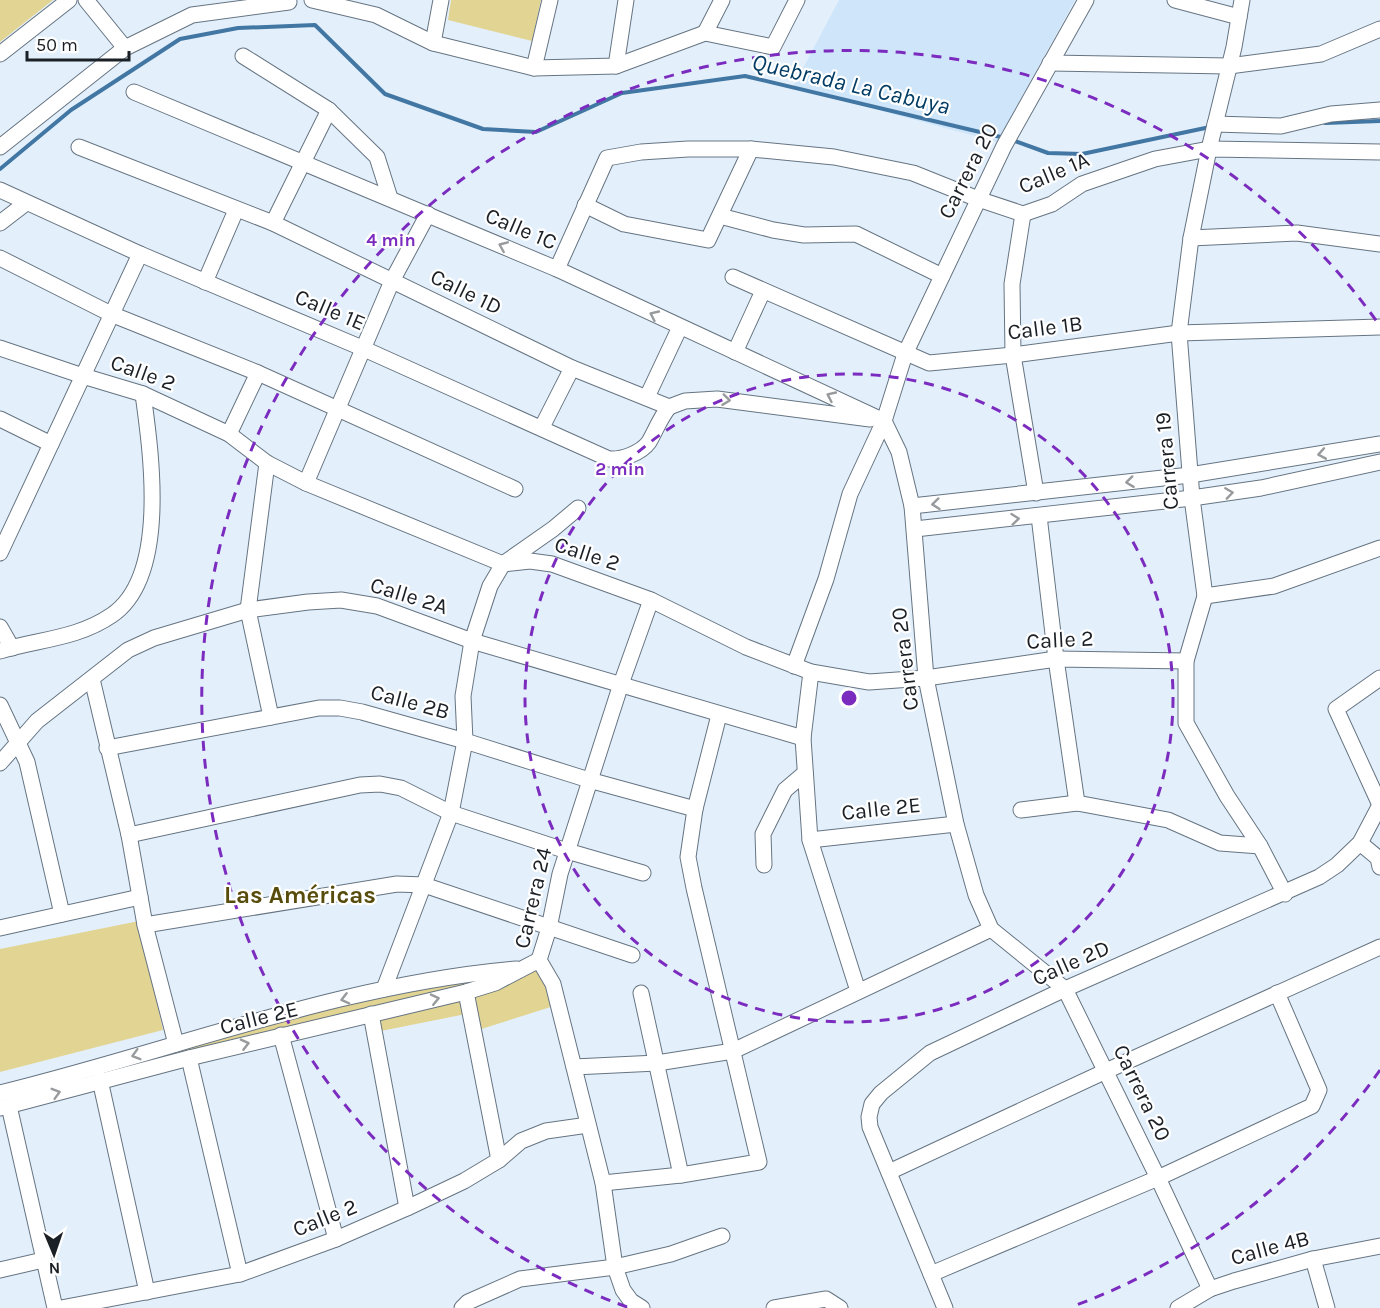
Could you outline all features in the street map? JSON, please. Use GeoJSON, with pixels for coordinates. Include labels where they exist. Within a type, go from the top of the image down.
{"type":"FeatureCollection","features":[{"type":"Feature","properties":{"kind":"street"},"geometry":{"type":"LineString","coordinates":[[0,54],[69,0]]}},
{"type":"Feature","properties":{"kind":"street"},"geometry":{"type":"LineString","coordinates":[[86,0],[124,48]]}},
{"type":"Feature","properties":{"kind":"street"},"geometry":{"type":"LineString","coordinates":[[312,0],[377,7],[433,43],[534,68],[616,66],[705,33],[772,47],[797,0]]}},
{"type":"Feature","properties":{"kind":"street"},"geometry":{"type":"LineString","coordinates":[[433,43],[441,0]]}},
{"type":"Feature","properties":{"kind":"street"},"geometry":{"type":"LineString","coordinates":[[534,68],[550,0]]}},
{"type":"Feature","properties":{"kind":"street"},"geometry":{"type":"LineString","coordinates":[[616,66],[626,0]]}},
{"type":"Feature","properties":{"kind":"street"},"geometry":{"type":"LineString","coordinates":[[705,33],[722,0]]}},
{"type":"Feature","properties":{"kind":"street","name":"Carrera 20"},"geometry":{"type":"LineString","coordinates":[[1086,0],[1013,130],[978,199],[905,354],[884,421],[899,452],[912,506],[926,678],[956,824],[976,895],[991,929],[1065,989],[1210,1289]]}},
{"type":"Feature","properties":{"kind":"street"},"geometry":{"type":"LineString","coordinates":[[1175,0],[1239,17]]}},
{"type":"Feature","properties":{"kind":"street","name":"Carrera 19"},"geometry":{"type":"LineString","coordinates":[[1242,0],[1191,238],[1179,333],[1192,498],[1205,596],[1186,661],[1186,723],[1227,796],[1260,846],[1285,894]]}},
{"type":"Feature","properties":{"kind":"street"},"geometry":{"type":"LineString","coordinates":[[0,147],[124,48],[192,15],[289,2]]}},
{"type":"Feature","properties":{"kind":"street"},"geometry":{"type":"LineString","coordinates":[[1050,63],[1229,66],[1321,54],[1380,29]]}},
{"type":"Feature","properties":{"kind":"street"},"geometry":{"type":"LineString","coordinates":[[243,56],[329,110],[377,157],[390,198]]}},
{"type":"Feature","properties":{"kind":"street","name":"Calle 1C"},"geometry":{"type":"LineString","coordinates":[[134,92],[556,268],[884,421]]}},
{"type":"Feature","properties":{"kind":"street"},"geometry":{"type":"LineString","coordinates":[[273,223],[329,110]]}},
{"type":"Feature","properties":{"kind":"street"},"geometry":{"type":"LineString","coordinates":[[1213,131],[1281,126],[1331,114],[1380,110]]}},
{"type":"Feature","properties":{"kind":"street","name":"Calle 1A"},"geometry":{"type":"LineString","coordinates":[[585,205],[607,158],[640,152],[688,148],[751,150],[834,157],[913,173],[1023,214],[1052,204],[1082,184],[1155,159],[1213,131],[1380,152]]}},
{"type":"Feature","properties":{"kind":"street","name":"Calle 1D"},"geometry":{"type":"LineString","coordinates":[[79,147],[273,223],[572,368],[669,407]]}},
{"type":"Feature","properties":{"kind":"street"},"geometry":{"type":"LineString","coordinates":[[556,268],[585,205],[624,224],[708,240],[751,150]]}},
{"type":"Feature","properties":{"kind":"street","name":"Calle 1E"},"geometry":{"type":"LineString","coordinates":[[0,190],[140,254],[362,348],[609,459],[625,458],[647,444],[669,407]]}},
{"type":"Feature","properties":{"kind":"street"},"geometry":{"type":"LineString","coordinates":[[0,223],[26,203]]}},
{"type":"Feature","properties":{"kind":"street"},"geometry":{"type":"LineString","coordinates":[[206,282],[236,210]]}},
{"type":"Feature","properties":{"kind":"street"},"geometry":{"type":"LineString","coordinates":[[306,483],[392,281],[428,214]]}},
{"type":"Feature","properties":{"kind":"street"},"geometry":{"type":"LineString","coordinates":[[1023,214],[1012,284],[1013,355],[1036,493]]}},
{"type":"Feature","properties":{"kind":"street"},"geometry":{"type":"LineString","coordinates":[[720,216],[773,230],[804,235],[856,234],[942,276]]}},
{"type":"Feature","properties":{"kind":"street"},"geometry":{"type":"LineString","coordinates":[[1191,238],[1297,233],[1380,244]]}},
{"type":"Feature","properties":{"kind":"street"},"geometry":{"type":"LineString","coordinates":[[0,553],[140,254]]}},
{"type":"Feature","properties":{"kind":"street"},"geometry":{"type":"LineString","coordinates":[[0,258],[111,314],[258,373],[515,489]]}},
{"type":"Feature","properties":{"kind":"street","name":"Calle 1B"},"geometry":{"type":"LineString","coordinates":[[733,277],[929,363],[1013,355],[1179,333],[1380,327]]}},
{"type":"Feature","properties":{"kind":"street"},"geometry":{"type":"LineString","coordinates":[[735,352],[763,291]]}},
{"type":"Feature","properties":{"kind":"street"},"geometry":{"type":"LineString","coordinates":[[647,397],[680,327]]}},
{"type":"Feature","properties":{"kind":"street","name":"Calle 2"},"geometry":{"type":"LineString","coordinates":[[0,348],[143,394],[229,434],[267,463],[306,483],[503,564],[530,561],[552,564],[651,600],[746,647],[811,672],[869,682],[926,678],[1056,659],[1186,661]]}},
{"type":"Feature","properties":{"kind":"street"},"geometry":{"type":"LineString","coordinates":[[542,428],[572,368]]}},
{"type":"Feature","properties":{"kind":"street"},"geometry":{"type":"LineString","coordinates":[[229,434],[258,373]]}},
{"type":"Feature","properties":{"kind":"street"},"geometry":{"type":"LineString","coordinates":[[0,627],[6,650],[71,635],[113,615],[132,595],[145,563],[151,520],[152,461],[143,394]]}},
{"type":"Feature","properties":{"kind":"street"},"geometry":{"type":"LineString","coordinates":[[669,407],[685,401],[717,399],[884,421],[850,494],[826,579],[794,666]]}},
{"type":"Feature","properties":{"kind":"street"},"geometry":{"type":"LineString","coordinates":[[0,420],[51,444]]}},
{"type":"Feature","properties":{"kind":"street"},"geometry":{"type":"LineString","coordinates":[[912,506],[1190,476],[1380,444]]}},
{"type":"Feature","properties":{"kind":"street"},"geometry":{"type":"LineString","coordinates":[[915,530],[1261,488],[1380,462]]}},
{"type":"Feature","properties":{"kind":"street"},"geometry":{"type":"LineString","coordinates":[[267,463],[248,610],[271,717]]}},
{"type":"Feature","properties":{"kind":"street"},"geometry":{"type":"LineString","coordinates":[[384,989],[451,813],[465,741],[463,696],[472,641],[490,585],[503,564],[553,529],[578,508]]}},
{"type":"Feature","properties":{"kind":"street"},"geometry":{"type":"LineString","coordinates":[[1038,516],[1077,802]]}},
{"type":"Feature","properties":{"kind":"street"},"geometry":{"type":"LineString","coordinates":[[1205,596],[1274,586],[1380,548]]}},
{"type":"Feature","properties":{"kind":"street","name":"Calle 2A"},"geometry":{"type":"LineString","coordinates":[[0,763],[37,722],[128,650],[154,638],[248,610],[341,600],[377,606],[472,641],[718,715],[803,738]]}},
{"type":"Feature","properties":{"kind":"street","name":"Carrera 24"},"geometry":{"type":"LineString","coordinates":[[642,1308],[631,1302],[623,1290],[615,1267],[603,1183],[553,984],[533,964],[549,928],[560,873],[621,684],[651,600]]}},
{"type":"Feature","properties":{"kind":"street"},"geometry":{"type":"LineString","coordinates":[[811,672],[803,738],[810,840],[858,991]]}},
{"type":"Feature","properties":{"kind":"street"},"geometry":{"type":"LineString","coordinates":[[1380,678],[1336,709],[1380,805]]}},
{"type":"Feature","properties":{"kind":"street"},"geometry":{"type":"LineString","coordinates":[[92,679],[129,836],[146,925],[176,1044]]}},
{"type":"Feature","properties":{"kind":"street"},"geometry":{"type":"LineString","coordinates":[[0,705],[27,762],[62,914]]}},
{"type":"Feature","properties":{"kind":"street","name":"Calle 2B"},"geometry":{"type":"LineString","coordinates":[[107,748],[319,708],[340,708],[465,741],[590,780],[696,809]]}},
{"type":"Feature","properties":{"kind":"street"},"geometry":{"type":"LineString","coordinates":[[603,1183],[681,1175],[759,1162],[688,857],[696,809],[718,715]]}},
{"type":"Feature","properties":{"kind":"street"},"geometry":{"type":"LineString","coordinates":[[764,865],[763,834],[785,790],[806,773]]}},
{"type":"Feature","properties":{"kind":"street"},"geometry":{"type":"LineString","coordinates":[[129,836],[360,785],[380,784],[401,788],[451,813],[643,873]]}},
{"type":"Feature","properties":{"kind":"street"},"geometry":{"type":"LineString","coordinates":[[1021,810],[1077,802],[1168,820],[1220,843],[1260,846]]}},
{"type":"Feature","properties":{"kind":"street","name":"Calle 2D"},"geometry":{"type":"LineString","coordinates":[[945,1308],[870,1127],[869,1117],[872,1104],[881,1093],[930,1053],[1065,989],[1285,894],[1319,877],[1337,865],[1360,843],[1380,805]]}},
{"type":"Feature","properties":{"kind":"street","name":"Calle 2E"},"geometry":{"type":"LineString","coordinates":[[810,840],[956,824]]}},
{"type":"Feature","properties":{"kind":"street"},"geometry":{"type":"LineString","coordinates":[[1360,843],[1378,858],[1380,867]]}},
{"type":"Feature","properties":{"kind":"street"},"geometry":{"type":"LineString","coordinates":[[146,925],[397,884],[424,885],[632,955]]}},
{"type":"Feature","properties":{"kind":"street"},"geometry":{"type":"LineString","coordinates":[[0,928],[140,897]]}},
{"type":"Feature","properties":{"kind":"street"},"geometry":{"type":"LineString","coordinates":[[574,1067],[657,1063],[732,1051],[991,929]]}},
{"type":"Feature","properties":{"kind":"street"},"geometry":{"type":"LineString","coordinates":[[889,1172],[1380,947]]}},
{"type":"Feature","properties":{"kind":"street","name":"Calle 2E"},"geometry":{"type":"LineString","coordinates":[[3,1102],[176,1044],[276,1016],[442,977],[533,964]]}},
{"type":"Feature","properties":{"kind":"street","name":"Calle 2E"},"geometry":{"type":"LineString","coordinates":[[3,1102],[466,992],[495,983],[533,964]]}},
{"type":"Feature","properties":{"kind":"street"},"geometry":{"type":"LineString","coordinates":[[466,992],[499,1160]]}},
{"type":"Feature","properties":{"kind":"street"},"geometry":{"type":"LineString","coordinates":[[641,993],[681,1175]]}},
{"type":"Feature","properties":{"kind":"street"},"geometry":{"type":"LineString","coordinates":[[931,1274],[1158,1178],[1312,1106],[1319,1090],[1277,993]]}},
{"type":"Feature","properties":{"kind":"street"},"geometry":{"type":"LineString","coordinates":[[371,1014],[407,1208]]}},
{"type":"Feature","properties":{"kind":"street"},"geometry":{"type":"LineString","coordinates":[[281,1035],[336,1239]]}},
{"type":"Feature","properties":{"kind":"street"},"geometry":{"type":"LineString","coordinates":[[189,1058],[240,1274]]}},
{"type":"Feature","properties":{"kind":"street"},"geometry":{"type":"LineString","coordinates":[[100,1080],[147,1292]]}},
{"type":"Feature","properties":{"kind":"street"},"geometry":{"type":"LineString","coordinates":[[3,1102],[55,1308]]}},
{"type":"Feature","properties":{"kind":"street","name":"Calle 2"},"geometry":{"type":"LineString","coordinates":[[61,1308],[240,1274],[336,1239],[407,1208],[464,1181],[499,1160],[521,1141],[546,1131],[588,1125]]}},
{"type":"Feature","properties":{"kind":"street"},"geometry":{"type":"LineString","coordinates":[[462,1308],[468,1302],[520,1279],[615,1267],[671,1254],[722,1236]]}},
{"type":"Feature","properties":{"kind":"street","name":"Calle 4B"},"geometry":{"type":"LineString","coordinates":[[1183,1307],[1210,1289],[1313,1259],[1380,1246]]}},
{"type":"Feature","properties":{"kind":"street"},"geometry":{"type":"LineString","coordinates":[[1313,1259],[1327,1308]]}},
{"type":"Feature","properties":{"kind":"street"},"geometry":{"type":"LineString","coordinates":[[0,1270],[42,1260]]}},
{"type":"Feature","properties":{"kind":"street"},"geometry":{"type":"LineString","coordinates":[[774,1308],[826,1299],[840,1308]]}},
{"type":"Feature","properties":{"kind":"shaded area"},"geometry":{"type":"Polygon","coordinates":[[[0,0],[53,0],[0,42],[0,0]]]}},
{"type":"Feature","properties":{"kind":"shaded area"},"geometry":{"type":"Polygon","coordinates":[[[451,0],[541,0],[532,41],[448,20],[451,0]]]}},
{"type":"Feature","properties":{"kind":"shaded area"},"geometry":{"type":"Polygon","coordinates":[[[839,0],[1075,0],[997,142],[793,87],[839,0]]]}},
{"type":"Feature","properties":{"kind":"shaded area"},"geometry":{"type":"Polygon","coordinates":[[[139,921],[163,1030],[0,1072],[0,949],[139,921]]]}},
{"type":"Feature","properties":{"kind":"shaded area"},"geometry":{"type":"Polygon","coordinates":[[[539,961],[557,1005],[475,1031],[471,1013],[376,1032],[371,1011],[180,1059],[0,1094],[274,1018],[539,961]]]}},
{"type":"Feature","properties":{"kind":"waterway","name":"Quebrada La Cabuya"},"geometry":{"type":"LineString","coordinates":[[0,169],[71,110],[180,39],[238,28],[315,25],[385,94],[483,129],[536,132],[622,93],[745,76],[1005,138]]}},
{"type":"Feature","properties":{"kind":"waterway","name":"Quebrada La Cabuya"},"geometry":{"type":"LineString","coordinates":[[1325,123],[1380,121]]}},
{"type":"Feature","properties":{"kind":"waterway","name":"Quebrada La Cabuya"},"geometry":{"type":"LineString","coordinates":[[1012,140],[1048,153],[1082,154],[1210,127]]}},
{"type":"Feature","properties":{"kind":"district","name":"Las Américas"},"geometry":{"type":"Point","coordinates":[300,895]}}]}
